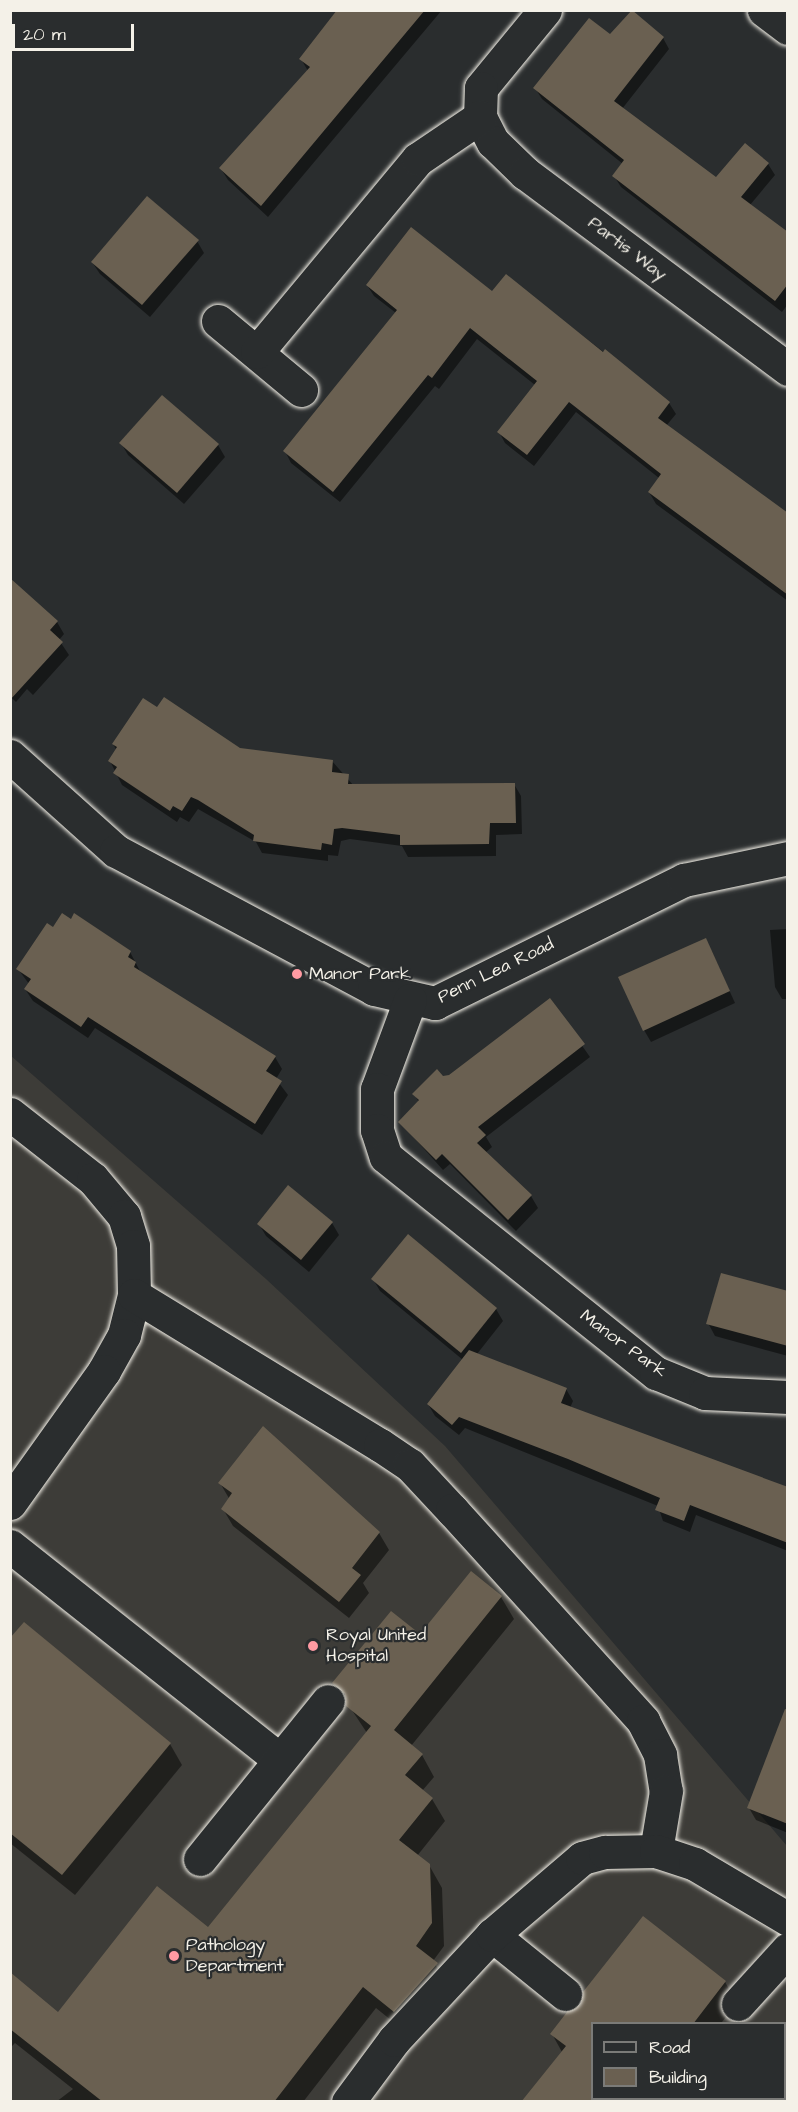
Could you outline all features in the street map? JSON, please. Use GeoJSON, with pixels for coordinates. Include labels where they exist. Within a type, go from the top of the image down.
{"type":"FeatureCollection","features":[{"type":"Feature","properties":{"kind":"street"},"geometry":{"type":"LineString","coordinates":[[257,352],[418,159],[480,117],[481,88],[545,10]]}},
{"type":"Feature","properties":{"kind":"street"},"geometry":{"type":"LineString","coordinates":[[764,10],[788,27]]}},
{"type":"Feature","properties":{"kind":"street","name":"Partis Way"},"geometry":{"type":"LineString","coordinates":[[480,117],[493,142],[525,173],[788,369]]}},
{"type":"Feature","properties":{"kind":"street"},"geometry":{"type":"LineString","coordinates":[[218,321],[301,390]]}},
{"type":"Feature","properties":{"kind":"street","name":"Penn Lea Road"},"geometry":{"type":"LineString","coordinates":[[10,756],[116,851],[374,989],[410,1000],[435,1003],[469,988],[526,955],[684,880],[788,858]]}},
{"type":"Feature","properties":{"kind":"street","name":"Manor Park"},"geometry":{"type":"LineString","coordinates":[[410,1000],[377,1089],[377,1130],[386,1157],[656,1373],[705,1393],[788,1397]]}},
{"type":"Feature","properties":{"kind":"street"},"geometry":{"type":"LineString","coordinates":[[10,1114],[93,1179],[124,1216],[133,1246],[134,1295],[124,1335],[104,1371],[10,1503]]}},
{"type":"Feature","properties":{"kind":"street"},"geometry":{"type":"LineString","coordinates":[[134,1295],[380,1445],[410,1466],[453,1510],[644,1721],[660,1755],[666,1791],[656,1851]]}},
{"type":"Feature","properties":{"kind":"street"},"geometry":{"type":"LineString","coordinates":[[10,1545],[279,1759]]}},
{"type":"Feature","properties":{"kind":"street"},"geometry":{"type":"LineString","coordinates":[[200,1859],[328,1701]]}},
{"type":"Feature","properties":{"kind":"street"},"geometry":{"type":"LineString","coordinates":[[348,2102],[394,2040],[492,1935],[582,1858],[605,1852],[656,1851],[696,1864],[788,1918]]}},
{"type":"Feature","properties":{"kind":"street"},"geometry":{"type":"LineString","coordinates":[[492,1935],[565,1994]]}},
{"type":"Feature","properties":{"kind":"street"},"geometry":{"type":"LineString","coordinates":[[738,2004],[788,1948]]}},
{"type":"Feature","properties":{"kind":"shaded area","name":"Royal United Hospital"},"geometry":{"type":"Polygon","coordinates":[[[10,1055],[266,1279],[445,1446],[787,1846],[787,2101],[11,2101],[10,1055]]]}},
{"type":"Feature","properties":{"kind":"building"},"geometry":{"type":"Polygon","coordinates":[[[337,10],[425,10],[261,206],[219,168],[310,67],[299,59],[337,10]]]}},
{"type":"Feature","properties":{"kind":"building"},"geometry":{"type":"Polygon","coordinates":[[[632,10],[664,37],[614,101],[716,177],[745,143],[769,163],[741,197],[788,232],[788,284],[775,301],[612,176],[624,160],[533,88],[589,18],[610,34],[632,10]]]}},
{"type":"Feature","properties":{"kind":"building"},"geometry":{"type":"Polygon","coordinates":[[[147,196],[199,240],[142,305],[91,262],[147,196]]]}},
{"type":"Feature","properties":{"kind":"building"},"geometry":{"type":"Polygon","coordinates":[[[411,227],[492,291],[506,274],[603,352],[605,349],[670,402],[658,418],[788,513],[788,595],[648,492],[661,474],[569,402],[527,455],[497,432],[537,381],[470,328],[432,378],[428,375],[333,492],[283,451],[397,310],[366,285],[411,227]]]}},
{"type":"Feature","properties":{"kind":"building"},"geometry":{"type":"Polygon","coordinates":[[[162,395],[219,444],[177,493],[119,443],[162,395]]]}},
{"type":"Feature","properties":{"kind":"building"},"geometry":{"type":"Polygon","coordinates":[[[10,578],[58,621],[50,630],[63,642],[10,700],[10,578]]]}},
{"type":"Feature","properties":{"kind":"building"},"geometry":{"type":"Polygon","coordinates":[[[164,697],[240,748],[333,760],[332,772],[349,774],[348,784],[515,783],[516,823],[490,823],[489,844],[400,845],[400,835],[342,828],[334,829],[332,845],[322,843],[321,850],[253,841],[254,835],[198,800],[191,797],[182,811],[173,806],[170,811],[113,773],[117,767],[108,761],[117,747],[112,744],[143,698],[157,707],[164,697]]]}},
{"type":"Feature","properties":{"kind":"building"},"geometry":{"type":"Polygon","coordinates":[[[62,913],[71,919],[74,913],[131,951],[128,957],[136,962],[134,967],[276,1056],[266,1071],[282,1081],[255,1124],[88,1017],[81,1027],[24,989],[31,979],[16,969],[47,923],[53,927],[62,913]]]}},
{"type":"Feature","properties":{"kind":"building"},"geometry":{"type":"Polygon","coordinates":[[[706,938],[730,991],[643,1031],[618,977],[706,938]]]}},
{"type":"Feature","properties":{"kind":"building"},"geometry":{"type":"Polygon","coordinates":[[[550,998],[585,1044],[478,1127],[486,1135],[477,1143],[532,1195],[508,1220],[442,1154],[436,1160],[398,1122],[419,1100],[412,1094],[437,1069],[443,1076],[449,1075],[550,998]]]}},
{"type":"Feature","properties":{"kind":"building"},"geometry":{"type":"Polygon","coordinates":[[[288,1185],[333,1222],[301,1260],[257,1224],[288,1185]]]}},
{"type":"Feature","properties":{"kind":"building"},"geometry":{"type":"Polygon","coordinates":[[[408,1234],[497,1308],[461,1353],[371,1279],[408,1234]]]}},
{"type":"Feature","properties":{"kind":"building"},"geometry":{"type":"Polygon","coordinates":[[[721,1273],[788,1291],[788,1346],[706,1324],[721,1273]]]}},
{"type":"Feature","properties":{"kind":"building"},"geometry":{"type":"Polygon","coordinates":[[[469,1350],[567,1388],[561,1403],[788,1487],[788,1543],[690,1505],[684,1521],[655,1510],[660,1498],[568,1459],[459,1417],[452,1425],[427,1404],[469,1350]]]}},
{"type":"Feature","properties":{"kind":"building"},"geometry":{"type":"Polygon","coordinates":[[[263,1426],[380,1532],[352,1568],[361,1575],[339,1602],[221,1509],[232,1493],[218,1483],[263,1426]]]}},
{"type":"Feature","properties":{"kind":"building"},"geometry":{"type":"Polygon","coordinates":[[[471,1571],[502,1596],[394,1730],[423,1754],[405,1775],[433,1798],[399,1840],[430,1864],[432,1923],[416,1946],[438,1963],[394,2012],[363,1987],[274,2102],[103,2102],[10,2029],[10,1972],[58,2012],[157,1886],[208,1927],[371,1726],[346,1706],[345,1694],[332,1683],[391,1611],[420,1634],[471,1571]]]}},
{"type":"Feature","properties":{"kind":"building"},"geometry":{"type":"Polygon","coordinates":[[[24,1622],[171,1743],[62,1875],[10,1833],[10,1638],[24,1622]]]}},
{"type":"Feature","properties":{"kind":"building"},"geometry":{"type":"Polygon","coordinates":[[[785,1709],[788,1710],[788,1824],[747,1808],[785,1709]]]}},
{"type":"Feature","properties":{"kind":"building"},"geometry":{"type":"Polygon","coordinates":[[[643,1916],[726,1981],[695,2022],[591,2022],[592,2102],[521,2102],[566,2046],[550,2034],[567,2012],[580,2005],[583,1992],[643,1916]]]}},
{"type":"Feature","properties":{"kind":"place","name":"Manor Park"},"geometry":{"type":"Point","coordinates":[297,974]}},
{"type":"Feature","properties":{"kind":"place","name":"Royal United Hospital"},"geometry":{"type":"Point","coordinates":[313,1646]}},
{"type":"Feature","properties":{"kind":"place","name":"Pathology Department"},"geometry":{"type":"Point","coordinates":[174,1956]}}]}
